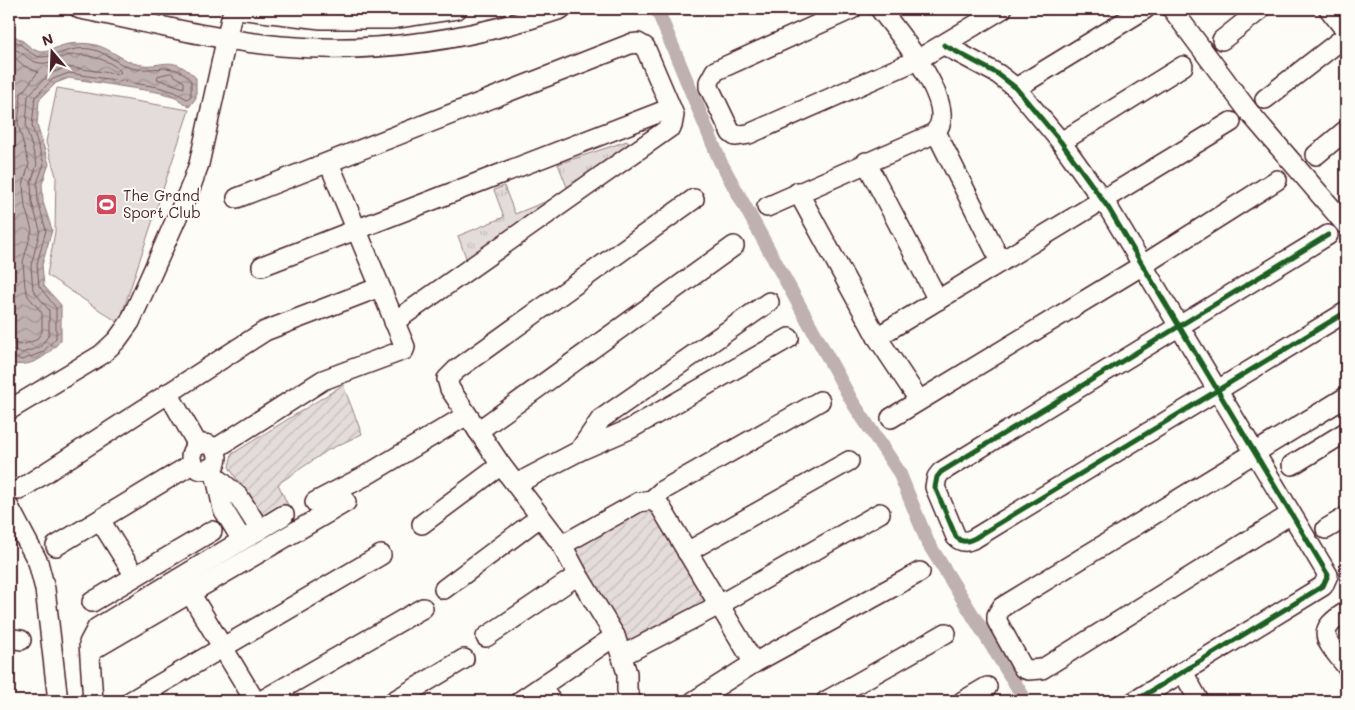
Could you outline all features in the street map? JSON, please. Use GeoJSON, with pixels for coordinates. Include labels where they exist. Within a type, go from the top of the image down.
{"type":"FeatureCollection","features":[{"type":"Feature","properties":{"kind":"street"},"geometry":{"type":"LineString","coordinates":[[80,9],[226,38],[280,46],[376,47],[457,37],[532,19],[561,9]]}},
{"type":"Feature","properties":{"kind":"street"},"geometry":{"type":"LineString","coordinates":[[9,410],[101,354],[117,340],[130,322],[199,164],[233,9]]}},
{"type":"Feature","properties":{"kind":"street"},"geometry":{"type":"LineString","coordinates":[[237,9],[322,18],[391,19],[457,9]]}},
{"type":"Feature","properties":{"kind":"street"},"geometry":{"type":"LineString","coordinates":[[852,9],[715,71],[709,82],[709,87],[731,133],[735,136],[749,134],[917,60],[1002,9]]}},
{"type":"Feature","properties":{"kind":"street"},"geometry":{"type":"LineString","coordinates":[[767,207],[936,132],[940,125],[942,116],[934,87],[880,9]]}},
{"type":"Feature","properties":{"kind":"street"},"geometry":{"type":"LineString","coordinates":[[1016,88],[1145,9]]}},
{"type":"Feature","properties":{"kind":"street"},"geometry":{"type":"LineString","coordinates":[[1172,9],[1256,120],[1346,225]]}},
{"type":"Feature","properties":{"kind":"street"},"geometry":{"type":"LineString","coordinates":[[1222,40],[1261,9]]}},
{"type":"Feature","properties":{"kind":"street"},"geometry":{"type":"LineString","coordinates":[[1329,9],[1346,31]]}},
{"type":"Feature","properties":{"kind":"street"},"geometry":{"type":"LineString","coordinates":[[1265,99],[1346,36]]}},
{"type":"Feature","properties":{"kind":"street"},"geometry":{"type":"LineString","coordinates":[[237,198],[635,43],[642,45],[648,52],[671,108],[675,121],[669,130],[394,322]]}},
{"type":"Feature","properties":{"kind":"street"},"geometry":{"type":"LineString","coordinates":[[944,45],[998,74],[1016,88],[1061,142],[1103,201],[1143,265],[1216,391],[1328,575],[1328,581],[1323,586],[1135,701]]}},
{"type":"Feature","properties":{"kind":"street"},"geometry":{"type":"LineString","coordinates":[[1061,142],[1183,66]]}},
{"type":"Feature","properties":{"kind":"street"},"geometry":{"type":"LineString","coordinates":[[262,266],[671,108]]}},
{"type":"Feature","properties":{"kind":"street"},"geometry":{"type":"LineString","coordinates":[[877,337],[1231,122]]}},
{"type":"Feature","properties":{"kind":"street"},"geometry":{"type":"LineString","coordinates":[[1316,155],[1346,130]]}},
{"type":"Feature","properties":{"kind":"street"},"geometry":{"type":"LineString","coordinates":[[936,132],[1001,262]]}},
{"type":"Feature","properties":{"kind":"street"},"geometry":{"type":"LineString","coordinates":[[866,162],[938,300]]}},
{"type":"Feature","properties":{"kind":"street"},"geometry":{"type":"LineString","coordinates":[[206,447],[323,380],[402,352],[405,347],[328,163]]}},
{"type":"Feature","properties":{"kind":"street"},"geometry":{"type":"LineString","coordinates":[[891,418],[1143,265],[1277,180]]}},
{"type":"Feature","properties":{"kind":"street"},"geometry":{"type":"LineString","coordinates":[[798,192],[877,337],[919,400]]}},
{"type":"Feature","properties":{"kind":"street"},"geometry":{"type":"LineString","coordinates":[[625,697],[627,673],[623,655],[615,636],[578,575],[562,544],[501,465],[450,389],[447,379],[456,370],[694,199]]}},
{"type":"Feature","properties":{"kind":"street"},"geometry":{"type":"LineString","coordinates":[[1328,235],[941,472],[937,477],[935,487],[956,537],[960,541],[967,542],[975,538],[1346,312]]}},
{"type":"Feature","properties":{"kind":"street"},"geometry":{"type":"LineString","coordinates":[[478,431],[734,246]]}},
{"type":"Feature","properties":{"kind":"street"},"geometry":{"type":"LineString","coordinates":[[19,490],[270,329],[380,287]]}},
{"type":"Feature","properties":{"kind":"street"},"geometry":{"type":"LineString","coordinates":[[579,451],[601,419],[769,302]]}},
{"type":"Feature","properties":{"kind":"street"},"geometry":{"type":"LineString","coordinates":[[516,484],[579,451],[630,429],[789,338]]}},
{"type":"Feature","properties":{"kind":"street"},"geometry":{"type":"LineString","coordinates":[[56,546],[100,520],[206,470],[217,458],[206,447],[168,394]]}},
{"type":"Feature","properties":{"kind":"street"},"geometry":{"type":"LineString","coordinates":[[1291,514],[1046,666],[1034,670],[1023,668],[997,621],[997,615],[1002,607],[1346,397]]}},
{"type":"Feature","properties":{"kind":"street"},"geometry":{"type":"LineString","coordinates":[[562,544],[639,502],[652,500],[663,490],[820,401]]}},
{"type":"Feature","properties":{"kind":"street"},"geometry":{"type":"LineString","coordinates":[[315,502],[365,476],[467,415]]}},
{"type":"Feature","properties":{"kind":"street"},"geometry":{"type":"LineString","coordinates":[[1292,465],[1346,432]]}},
{"type":"Feature","properties":{"kind":"street"},"geometry":{"type":"LineString","coordinates":[[687,552],[849,460]]}},
{"type":"Feature","properties":{"kind":"street"},"geometry":{"type":"LineString","coordinates":[[422,524],[501,465]]}},
{"type":"Feature","properties":{"kind":"street"},"geometry":{"type":"LineString","coordinates":[[206,470],[239,497],[260,530]]}},
{"type":"Feature","properties":{"kind":"street"},"geometry":{"type":"LineString","coordinates":[[206,470],[223,508],[242,540]]}},
{"type":"Feature","properties":{"kind":"street"},"geometry":{"type":"LineString","coordinates":[[652,500],[660,506],[754,663]]}},
{"type":"Feature","properties":{"kind":"street"},"geometry":{"type":"LineString","coordinates":[[96,648],[346,502]]}},
{"type":"Feature","properties":{"kind":"street"},"geometry":{"type":"LineString","coordinates":[[9,507],[38,562],[45,589],[58,701]]}},
{"type":"Feature","properties":{"kind":"street"},"geometry":{"type":"LineString","coordinates":[[623,655],[719,605],[880,513]]}},
{"type":"Feature","properties":{"kind":"street"},"geometry":{"type":"LineString","coordinates":[[93,701],[89,642],[97,628],[284,515]]}},
{"type":"Feature","properties":{"kind":"street"},"geometry":{"type":"LineString","coordinates":[[444,589],[540,517]]}},
{"type":"Feature","properties":{"kind":"street"},"geometry":{"type":"LineString","coordinates":[[1326,529],[1346,517]]}},
{"type":"Feature","properties":{"kind":"street"},"geometry":{"type":"LineString","coordinates":[[100,520],[136,576]]}},
{"type":"Feature","properties":{"kind":"street"},"geometry":{"type":"LineString","coordinates":[[92,602],[212,532]]}},
{"type":"Feature","properties":{"kind":"street"},"geometry":{"type":"LineString","coordinates":[[131,701],[381,555]]}},
{"type":"Feature","properties":{"kind":"street"},"geometry":{"type":"LineString","coordinates":[[694,701],[754,663],[920,572]]}},
{"type":"Feature","properties":{"kind":"street"},"geometry":{"type":"LineString","coordinates":[[486,637],[578,575]]}},
{"type":"Feature","properties":{"kind":"street"},"geometry":{"type":"LineString","coordinates":[[190,592],[255,701]]}},
{"type":"Feature","properties":{"kind":"street"},"geometry":{"type":"LineString","coordinates":[[261,701],[423,608]]}},
{"type":"Feature","properties":{"kind":"street"},"geometry":{"type":"LineString","coordinates":[[1346,612],[1328,624],[1326,630],[1331,646],[1346,666]]}},
{"type":"Feature","properties":{"kind":"street"},"geometry":{"type":"LineString","coordinates":[[826,701],[946,633]]}},
{"type":"Feature","properties":{"kind":"street"},"geometry":{"type":"LineString","coordinates":[[520,701],[546,694],[615,636]]}},
{"type":"Feature","properties":{"kind":"street"},"geometry":{"type":"LineString","coordinates":[[394,701],[464,659]]}},
{"type":"Feature","properties":{"kind":"street"},"geometry":{"type":"LineString","coordinates":[[1183,672],[1199,701]]}},
{"type":"Feature","properties":{"kind":"street"},"geometry":{"type":"LineString","coordinates":[[964,701],[987,687]]}},
{"type":"Feature","properties":{"kind":"green space","name":"The Grand Sport Club"},"geometry":{"type":"Polygon","coordinates":[[[57,88],[189,110],[119,323],[47,275],[55,232],[56,176],[46,142],[57,88]]]}},
{"type":"Feature","properties":{"kind":"green space"},"geometry":{"type":"Polygon","coordinates":[[[627,141],[631,151],[468,263],[458,236],[504,217],[494,190],[504,186],[515,214],[569,192],[558,164],[627,141]]]}},
{"type":"Feature","properties":{"kind":"green space"},"geometry":{"type":"Polygon","coordinates":[[[343,385],[362,434],[328,450],[278,484],[288,505],[261,518],[229,467],[232,454],[343,385]]]}},
{"type":"Feature","properties":{"kind":"green space"},"geometry":{"type":"Polygon","coordinates":[[[649,504],[706,601],[627,645],[573,545],[649,504]]]}},
{"type":"Feature","properties":{"kind":"water"},"geometry":{"type":"Polygon","coordinates":[[[16,37],[35,50],[42,52],[70,44],[84,43],[96,45],[133,63],[151,65],[171,63],[178,65],[196,78],[196,98],[189,107],[173,96],[157,92],[69,78],[56,83],[39,100],[37,125],[49,164],[42,184],[43,202],[52,230],[42,265],[44,286],[61,305],[61,340],[40,359],[27,364],[12,364],[9,357],[9,38],[16,37]]]}},
{"type":"Feature","properties":{"kind":"waterway"},"geometry":{"type":"LineString","coordinates":[[657,9],[720,161],[853,403],[899,472],[928,543],[1026,701]]}},
{"type":"Feature","properties":{"kind":"cycle path"},"geometry":{"type":"LineString","coordinates":[[944,45],[998,74],[1016,88],[1061,142],[1109,209],[1328,575],[1323,586],[1135,701]]}},
{"type":"Feature","properties":{"kind":"cycle path"},"geometry":{"type":"LineString","coordinates":[[1328,235],[941,472],[937,477],[935,487],[956,537],[965,541],[975,538],[1346,312]]}},
{"type":"Feature","properties":{"kind":"place","name":"The Grand Sport Club"},"geometry":{"type":"Point","coordinates":[107,204]}}]}
